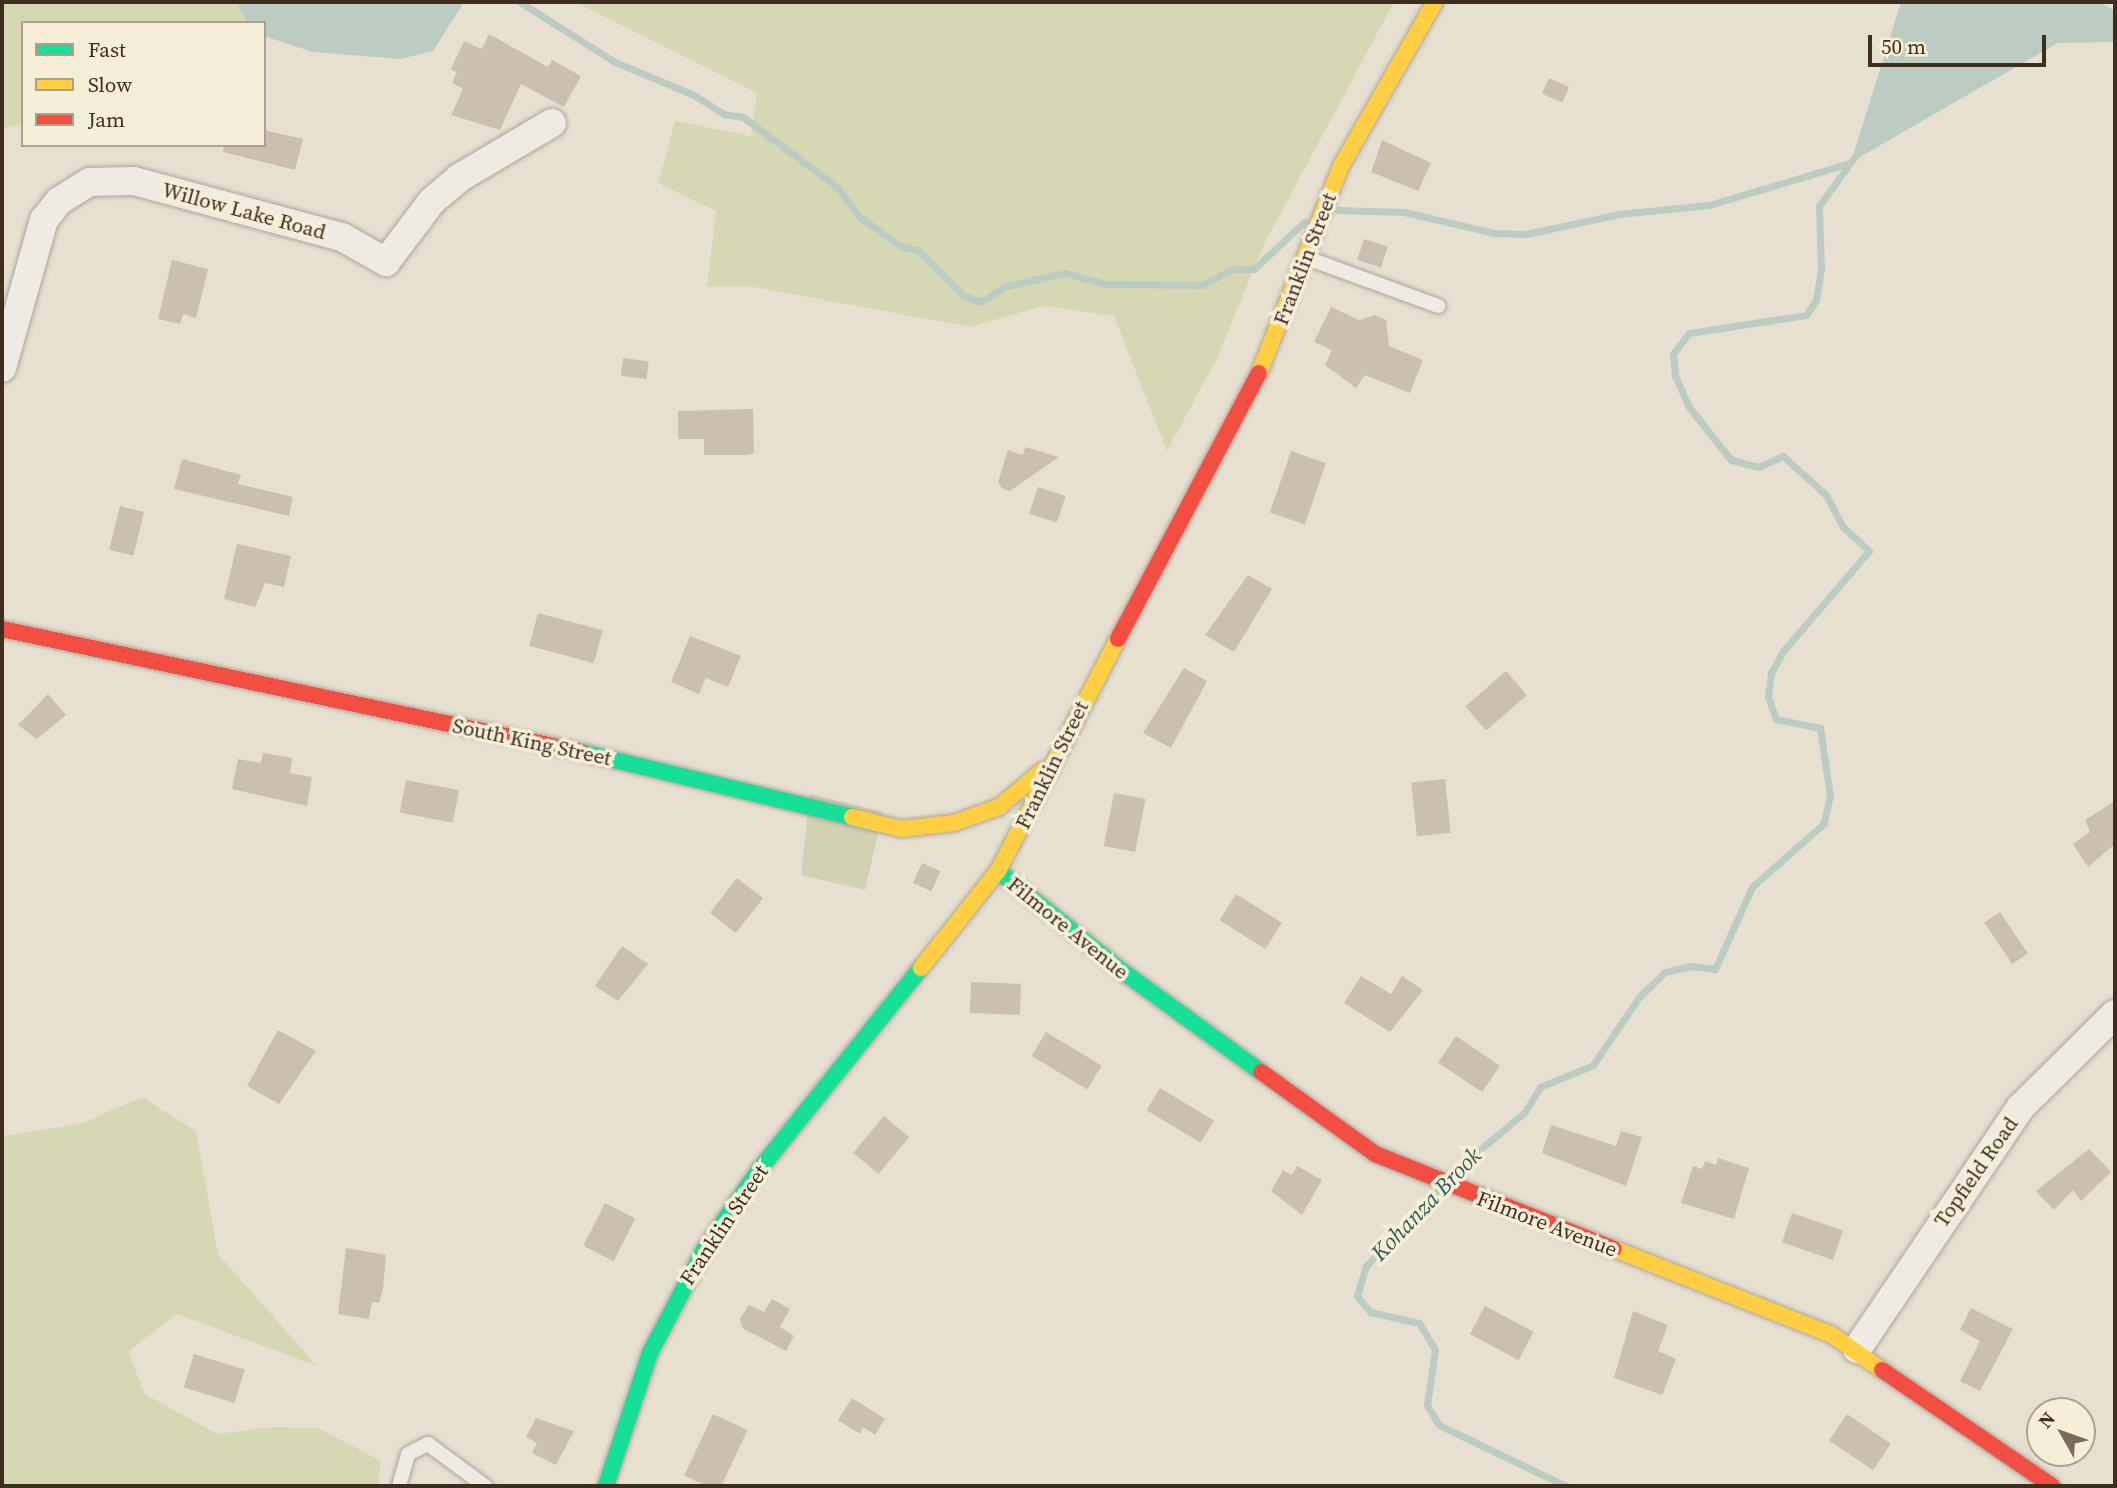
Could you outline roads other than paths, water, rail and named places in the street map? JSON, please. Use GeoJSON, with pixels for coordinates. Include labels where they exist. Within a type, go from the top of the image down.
{"type":"FeatureCollection","features":[{"type":"Feature","properties":{"kind":"street","name":"Franklin Street"},"geometry":{"type":"LineString","coordinates":[[606,1486],[650,1353],[704,1250],[796,1123],[998,871],[1047,767],[1217,458],[1306,258],[1358,131],[1435,2]]}},
{"type":"Feature","properties":{"kind":"street","name":"Willow Lake Road"},"geometry":{"type":"LineString","coordinates":[[2,368],[44,220],[59,201],[90,182],[134,181],[342,237],[386,262],[432,201],[458,178],[552,122]]}},
{"type":"Feature","properties":{"kind":"street","name":"South King Street"},"geometry":{"type":"LineString","coordinates":[[2,629],[611,758],[902,829],[954,824],[999,807],[1047,767]]}},
{"type":"Feature","properties":{"kind":"street","name":"Filmore Avenue"},"geometry":{"type":"LineString","coordinates":[[998,871],[1325,1122],[1375,1154],[1454,1188],[1763,1304],[1857,1349],[2052,1486]]}},
{"type":"Feature","properties":{"kind":"street","name":"Topfield Road"},"geometry":{"type":"LineString","coordinates":[[1857,1349],[2021,1107],[2115,1014]]}},
{"type":"Feature","properties":{"kind":"lane"},"geometry":{"type":"LineString","coordinates":[[1306,258],[1438,306]]}},
{"type":"Feature","properties":{"kind":"lane"},"geometry":{"type":"LineString","coordinates":[[399,1486],[408,1454],[428,1444],[485,1486]]}},
{"type":"Feature","properties":{"kind":"waterway"},"geometry":{"type":"LineString","coordinates":[[520,2],[615,62],[692,94],[724,114],[743,117],[837,187],[860,217],[900,246],[918,250],[964,296],[981,302],[1006,286],[1065,273],[1105,284],[1203,285],[1232,269],[1254,269],[1304,222]]}},
{"type":"Feature","properties":{"kind":"waterway","name":"Kohanza Brook"},"geometry":{"type":"LineString","coordinates":[[1452,1173],[1525,1112],[1540,1087],[1593,1065],[1639,997],[1665,972],[1690,966],[1715,969],[1752,887],[1824,823],[1830,795],[1820,728],[1776,719],[1768,697],[1771,673],[1784,650],[1869,551],[1843,527],[1826,495],[1783,456],[1758,467],[1731,460],[1689,407],[1675,376],[1673,354],[1689,333],[1806,315],[1816,300],[1821,270],[1819,206],[1855,156]]}},
{"type":"Feature","properties":{"kind":"waterway"},"geometry":{"type":"LineString","coordinates":[[1338,210],[1404,212],[1494,233],[1526,234],[1619,214],[1709,205],[1850,163]]}},
{"type":"Feature","properties":{"kind":"waterway","name":"Kohanza Brook"},"geometry":{"type":"LineString","coordinates":[[1439,1191],[1366,1266],[1357,1296],[1370,1312],[1419,1323],[1435,1350],[1427,1405],[1439,1425],[1566,1486]]}}]}
